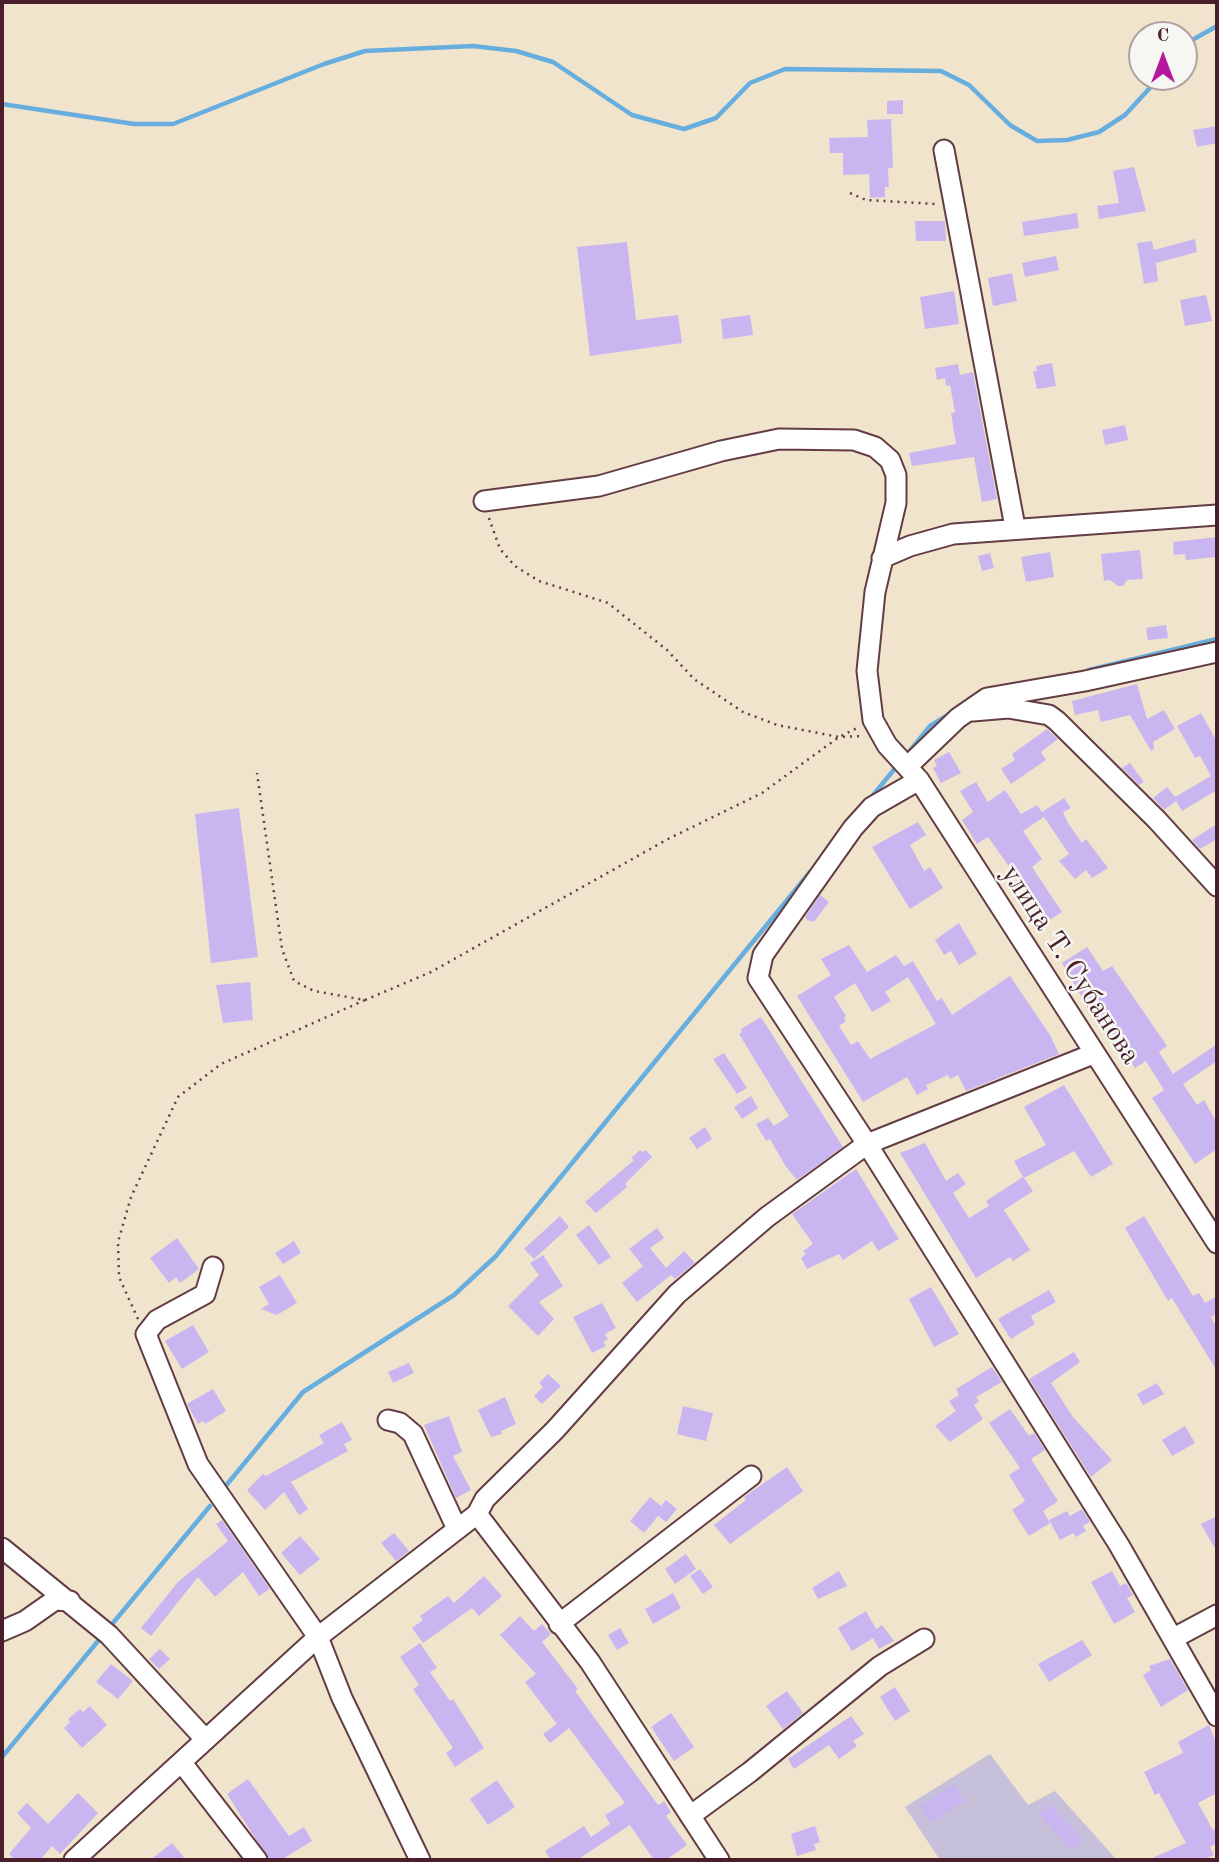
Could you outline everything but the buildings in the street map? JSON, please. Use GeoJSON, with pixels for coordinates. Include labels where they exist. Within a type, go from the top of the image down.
{"type":"FeatureCollection","features":[{"type":"Feature","properties":{"kind":"street"},"geometry":{"type":"LineString","coordinates":[[944,150],[1015,527]]}},
{"type":"Feature","properties":{"kind":"street"},"geometry":{"type":"LineString","coordinates":[[484,501],[608,484],[752,443],[779,439],[854,440],[875,447],[890,460],[896,475],[896,503],[875,592],[867,671],[880,734]]}},
{"type":"Feature","properties":{"kind":"street"},"geometry":{"type":"LineString","coordinates":[[882,558],[936,537],[1015,527],[1217,515]]}},
{"type":"Feature","properties":{"kind":"street"},"geometry":{"type":"LineString","coordinates":[[1217,652],[1085,681],[998,694],[965,712],[853,828],[779,930],[763,955],[758,971],[758,978],[867,1144],[1174,1638],[1217,1716]]}},
{"type":"Feature","properties":{"kind":"street"},"geometry":{"type":"LineString","coordinates":[[965,712],[1007,708],[1049,715],[1157,820],[1217,886]]}},
{"type":"Feature","properties":{"kind":"street","name":"улица Т. Субанова"},"geometry":{"type":"LineString","coordinates":[[880,734],[910,770],[1217,1242]]}},
{"type":"Feature","properties":{"kind":"street"},"geometry":{"type":"LineString","coordinates":[[74,1860],[318,1637],[477,1514],[485,1499],[555,1430],[701,1272],[817,1179],[867,1144],[1093,1054]]}},
{"type":"Feature","properties":{"kind":"street"},"geometry":{"type":"LineString","coordinates":[[213,1267],[205,1294],[157,1320],[146,1334],[198,1464],[318,1637],[342,1699],[420,1860]]}},
{"type":"Feature","properties":{"kind":"street"},"geometry":{"type":"LineString","coordinates":[[388,1420],[400,1423],[413,1434],[457,1530]]}},
{"type":"Feature","properties":{"kind":"street"},"geometry":{"type":"LineString","coordinates":[[559,1624],[751,1476]]}},
{"type":"Feature","properties":{"kind":"street"},"geometry":{"type":"LineString","coordinates":[[477,1514],[590,1662],[719,1860]]}},
{"type":"Feature","properties":{"kind":"street"},"geometry":{"type":"LineString","coordinates":[[2,1548],[70,1601],[139,1665],[205,1739]]}},
{"type":"Feature","properties":{"kind":"street"},"geometry":{"type":"LineString","coordinates":[[2,1631],[25,1621],[55,1600],[70,1601]]}},
{"type":"Feature","properties":{"kind":"street"},"geometry":{"type":"LineString","coordinates":[[1174,1638],[1217,1615]]}},
{"type":"Feature","properties":{"kind":"street"},"geometry":{"type":"LineString","coordinates":[[690,1815],[750,1772],[880,1666],[924,1639]]}},
{"type":"Feature","properties":{"kind":"street"},"geometry":{"type":"LineString","coordinates":[[182,1763],[257,1860]]}},
{"type":"Feature","properties":{"kind":"path"},"geometry":{"type":"LineString","coordinates":[[850,193],[866,200],[947,205],[956,209]]}},
{"type":"Feature","properties":{"kind":"path"},"geometry":{"type":"LineString","coordinates":[[484,501],[500,549],[515,566],[539,581],[608,603],[667,649],[694,679],[743,712],[776,725],[839,737],[880,734]]}},
{"type":"Feature","properties":{"kind":"path"},"geometry":{"type":"LineString","coordinates":[[146,1334],[119,1277],[118,1242],[131,1197],[178,1097],[220,1064],[431,972],[668,839],[762,793],[839,737],[880,734]]}},
{"type":"Feature","properties":{"kind":"path"},"geometry":{"type":"LineString","coordinates":[[257,773],[282,949],[294,981],[314,991],[365,1000]]}},
{"type":"Feature","properties":{"kind":"shaded area"},"geometry":{"type":"Polygon","coordinates":[[[990,1754],[1028,1805],[1055,1791],[1117,1860],[940,1860],[905,1807],[990,1754]]]}},
{"type":"Feature","properties":{"kind":"waterway"},"geometry":{"type":"LineString","coordinates":[[1198,37],[1217,26]]}},
{"type":"Feature","properties":{"kind":"waterway"},"geometry":{"type":"LineString","coordinates":[[2,104],[134,124],[173,124],[324,64],[365,51],[473,46],[516,51],[553,62],[632,115],[684,129],[716,118],[750,83],[785,69],[941,71],[969,85],[1010,125],[1037,141],[1067,140],[1099,132],[1125,115],[1147,91]]}},
{"type":"Feature","properties":{"kind":"waterway"},"geometry":{"type":"LineString","coordinates":[[1089,670],[1217,639]]}},
{"type":"Feature","properties":{"kind":"waterway"},"geometry":{"type":"LineString","coordinates":[[905,757],[930,726],[951,713]]}},
{"type":"Feature","properties":{"kind":"waterway"},"geometry":{"type":"LineString","coordinates":[[869,800],[897,766]]}},
{"type":"Feature","properties":{"kind":"waterway"},"geometry":{"type":"LineString","coordinates":[[224,1488],[303,1392],[454,1295],[496,1256],[810,872]]}},
{"type":"Feature","properties":{"kind":"waterway"},"geometry":{"type":"LineString","coordinates":[[108,1629],[210,1506]]}},
{"type":"Feature","properties":{"kind":"waterway"},"geometry":{"type":"LineString","coordinates":[[2,1757],[103,1635]]}}]}
